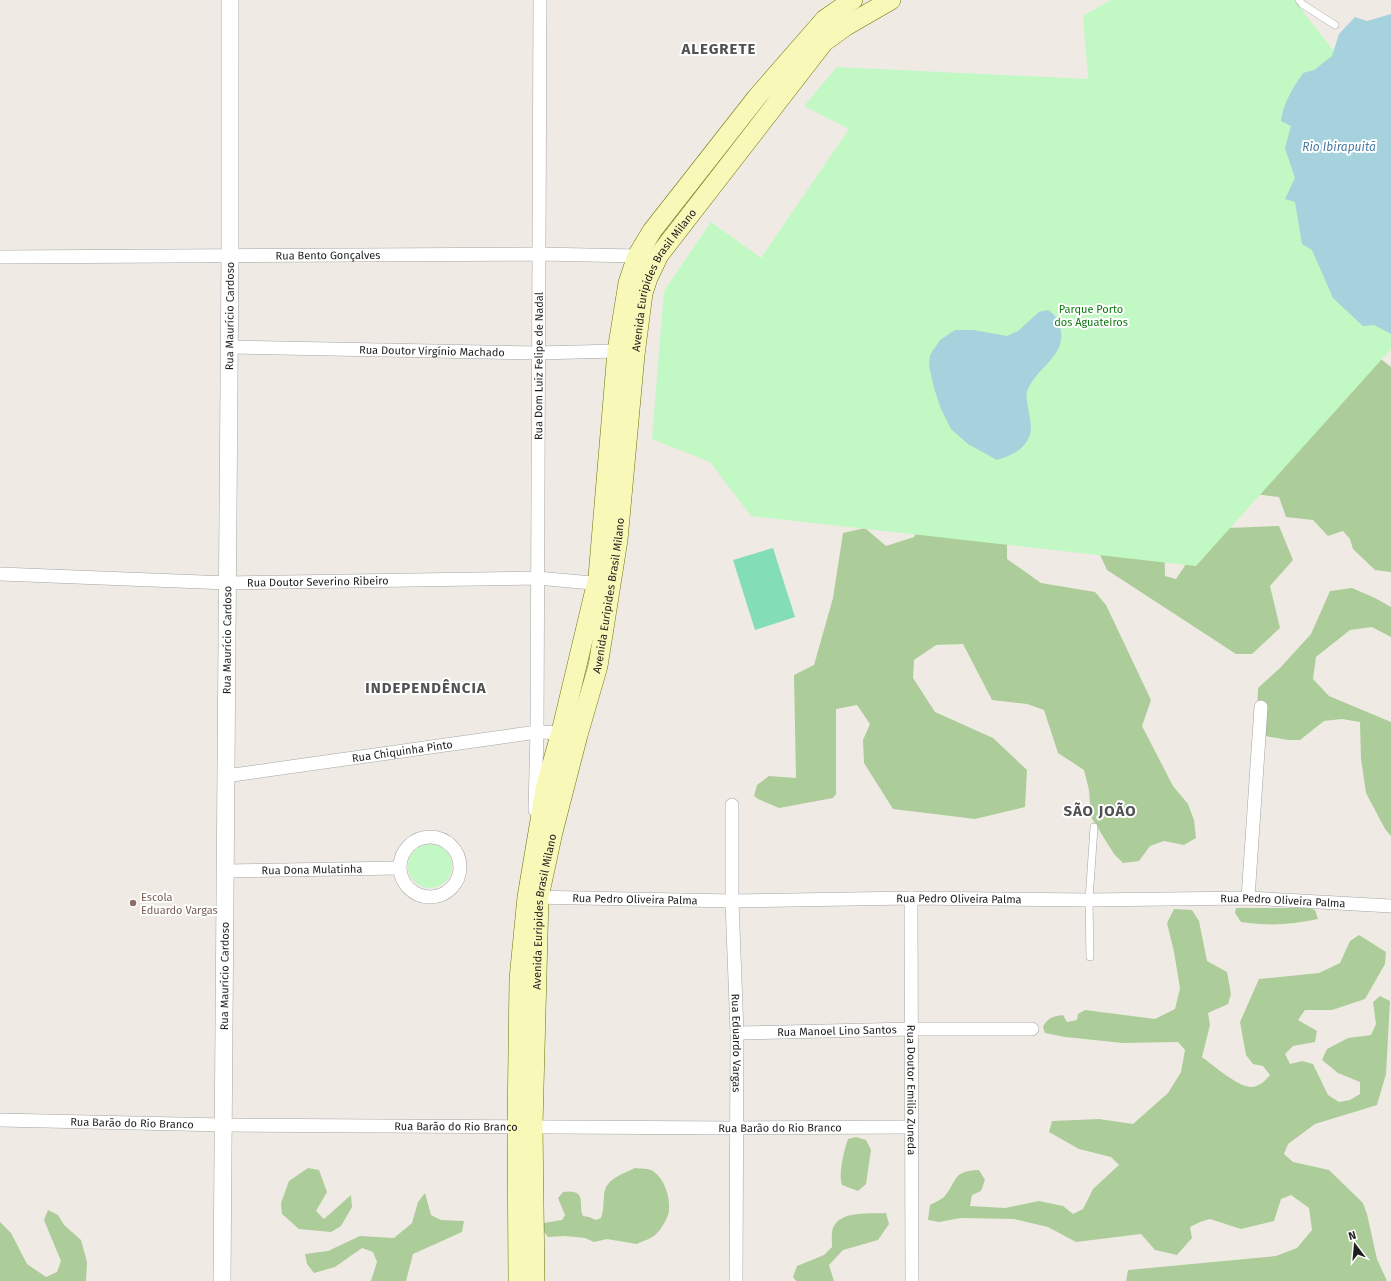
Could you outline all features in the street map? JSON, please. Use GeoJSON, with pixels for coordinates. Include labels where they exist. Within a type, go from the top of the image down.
{"type":"FeatureCollection","features":[{"type":"Feature","properties":{"kind":"main road","name":"Avenida Euripides Brasil Milano"},"geometry":{"type":"LineString","coordinates":[[535,1281],[525,1126],[519,979],[533,897],[553,832],[563,792],[569,733],[604,584],[626,353],[628,283],[646,259],[652,231],[757,97],[825,19],[853,0]]}},
{"type":"Feature","properties":{"kind":"main road","name":"Avenida Euripides Brasil Milano"},"geometry":{"type":"LineString","coordinates":[[646,259],[659,255],[824,42],[846,26],[891,0]]}},
{"type":"Feature","properties":{"kind":"main road"},"geometry":{"type":"LineString","coordinates":[[722,142],[737,154]]}},
{"type":"Feature","properties":{"kind":"main road","name":"Avenida Euripides Brasil Milano"},"geometry":{"type":"LineString","coordinates":[[533,897],[533,862],[546,785],[569,733]]}},
{"type":"Feature","properties":{"kind":"main road","name":"Avenida Euripides Brasil Milano"},"geometry":{"type":"LineString","coordinates":[[518,1281],[525,1126]]}},
{"type":"Feature","properties":{"kind":"street","name":"Rua Maurício Cardoso"},"geometry":{"type":"LineString","coordinates":[[222,1281],[228,583],[230,0]]}},
{"type":"Feature","properties":{"kind":"street","name":"Rua Dom Luiz Felipe de Nadal"},"geometry":{"type":"LineString","coordinates":[[533,862],[536,732],[540,0]]}},
{"type":"Feature","properties":{"kind":"street","name":"Rua Bento Gonçalves"},"geometry":{"type":"LineString","coordinates":[[0,257],[539,254],[646,259]]}},
{"type":"Feature","properties":{"kind":"street","name":"Rua Doutor Virgínio Machado"},"geometry":{"type":"LineString","coordinates":[[229,347],[538,353],[626,353]]}},
{"type":"Feature","properties":{"kind":"street","name":"Rua Doutor Severino Ribeiro"},"geometry":{"type":"LineString","coordinates":[[0,574],[228,583],[537,578],[604,584]]}},
{"type":"Feature","properties":{"kind":"street"},"geometry":{"type":"LineString","coordinates":[[1248,898],[1260,708]]}},
{"type":"Feature","properties":{"kind":"street","name":"Rua Dom Luiz Felipe de Nadal"},"geometry":{"type":"LineString","coordinates":[[536,732],[546,785]]}},
{"type":"Feature","properties":{"kind":"street","name":"Rua Chiquinha Pinto"},"geometry":{"type":"LineString","coordinates":[[226,776],[536,732],[569,733]]}},
{"type":"Feature","properties":{"kind":"street"},"geometry":{"type":"LineString","coordinates":[[546,785],[563,792]]}},
{"type":"Feature","properties":{"kind":"street","name":"Rua Eduardo Vargas"},"geometry":{"type":"LineString","coordinates":[[732,806],[732,901],[737,1033],[736,1281]]}},
{"type":"Feature","properties":{"kind":"street"},"geometry":{"type":"LineString","coordinates":[[432,837],[442,840],[450,845],[456,853],[460,863],[456,882],[450,890],[442,895],[432,897],[422,896],[413,892],[406,886],[401,877],[399,868],[405,849],[413,842],[422,838],[432,837]]}},
{"type":"Feature","properties":{"kind":"street","name":"Rua Dona Mulatinha"},"geometry":{"type":"LineString","coordinates":[[226,871],[399,868]]}},
{"type":"Feature","properties":{"kind":"street","name":"Rua Pedro Oliveira Palma"},"geometry":{"type":"LineString","coordinates":[[533,897],[732,901],[911,898],[1089,900],[1248,898],[1391,906]]}},
{"type":"Feature","properties":{"kind":"street","name":"Rua Doutor Emilio Zuneda"},"geometry":{"type":"LineString","coordinates":[[911,898],[910,1029],[912,1281]]}},
{"type":"Feature","properties":{"kind":"street","name":"Rua Manoel Lino Santos"},"geometry":{"type":"LineString","coordinates":[[737,1033],[910,1029],[1032,1029]]}},
{"type":"Feature","properties":{"kind":"street","name":"Rua Barão do Rio Branco"},"geometry":{"type":"LineString","coordinates":[[0,1120],[224,1125],[911,1128]]}},
{"type":"Feature","properties":{"kind":"lane"},"geometry":{"type":"LineString","coordinates":[[1299,0],[1302,4],[1335,25]]}},
{"type":"Feature","properties":{"kind":"lane"},"geometry":{"type":"LineString","coordinates":[[1090,957],[1089,900],[1094,827]]}},
{"type":"Feature","properties":{"kind":"green space","name":"Parque Porto dos Aguateiros"},"geometry":{"type":"Polygon","coordinates":[[[1111,0],[1294,0],[1337,55],[1302,85],[1289,135],[1391,333],[1391,349],[1196,566],[751,516],[710,462],[652,439],[664,291],[711,222],[761,258],[849,129],[804,106],[837,67],[1088,79],[1083,16],[1111,0]]]}},
{"type":"Feature","properties":{"kind":"green space"},"geometry":{"type":"Polygon","coordinates":[[[1186,0],[1274,0],[1281,19],[1260,69],[1277,99],[1296,231],[1343,329],[1391,367],[1391,572],[1375,570],[1353,549],[1350,539],[1343,531],[1328,536],[1313,520],[1286,517],[1279,497],[1255,494],[1241,467],[1259,443],[1246,434],[1202,439],[1191,468],[1216,479],[1228,528],[1279,526],[1293,560],[1270,586],[1280,628],[1252,654],[1236,654],[1107,570],[1086,524],[1108,506],[1134,508],[1164,533],[1165,576],[1176,579],[1186,564],[1170,501],[1132,476],[1073,475],[1061,488],[1058,524],[1050,540],[1022,539],[1007,544],[1007,559],[1041,583],[1095,592],[1106,605],[1151,700],[1142,726],[1173,786],[1188,804],[1194,820],[1196,838],[1184,845],[1164,841],[1150,846],[1139,861],[1123,863],[1114,854],[1091,817],[1089,790],[1084,770],[1058,753],[1044,710],[1027,704],[992,700],[963,644],[936,645],[914,660],[913,678],[935,712],[993,738],[1027,770],[1025,807],[975,819],[893,809],[864,763],[863,740],[870,724],[857,705],[836,709],[836,794],[833,798],[779,808],[758,799],[754,796],[757,785],[769,776],[796,778],[794,675],[814,665],[833,598],[843,533],[865,528],[886,546],[914,537],[934,500],[980,500],[1000,479],[1033,477],[1052,463],[1033,425],[1094,240],[1080,227],[1049,228],[1046,207],[1082,102],[1103,93],[1123,118],[1152,102],[1184,29],[1186,0]]]}},
{"type":"Feature","properties":{"kind":"green space"},"geometry":{"type":"Polygon","coordinates":[[[773,548],[795,617],[755,630],[733,560],[773,548]]]}},
{"type":"Feature","properties":{"kind":"green space"},"geometry":{"type":"Polygon","coordinates":[[[1352,588],[1391,607],[1391,637],[1372,627],[1350,630],[1316,657],[1313,679],[1329,696],[1391,722],[1391,836],[1385,829],[1366,793],[1361,759],[1360,722],[1342,719],[1324,721],[1300,740],[1288,740],[1260,735],[1257,716],[1258,688],[1280,668],[1311,634],[1330,591],[1352,588]]]}},
{"type":"Feature","properties":{"kind":"green space"},"geometry":{"type":"Polygon","coordinates":[[[430,844],[442,848],[448,854],[452,866],[448,878],[442,884],[430,888],[418,884],[412,878],[408,866],[412,854],[418,848],[430,844]]]}},
{"type":"Feature","properties":{"kind":"green space"},"geometry":{"type":"Polygon","coordinates":[[[1236,908],[1308,908],[1315,910],[1318,919],[1298,923],[1280,924],[1241,922],[1235,913],[1236,908]]]}},
{"type":"Feature","properties":{"kind":"green space"},"geometry":{"type":"Polygon","coordinates":[[[1174,909],[1192,910],[1199,921],[1207,961],[1227,972],[1231,994],[1228,1004],[1208,1013],[1210,1025],[1202,1057],[1233,1080],[1247,1086],[1257,1086],[1270,1075],[1263,1066],[1253,1064],[1246,1055],[1240,1022],[1259,979],[1319,973],[1340,963],[1350,941],[1359,935],[1386,952],[1385,964],[1365,999],[1332,1010],[1305,1010],[1298,1020],[1317,1031],[1315,1042],[1293,1046],[1285,1054],[1290,1064],[1302,1061],[1313,1064],[1328,1095],[1339,1102],[1350,1100],[1360,1094],[1360,1082],[1338,1073],[1322,1060],[1327,1049],[1348,1038],[1371,1035],[1376,1024],[1373,1002],[1380,996],[1390,1001],[1386,1074],[1377,1105],[1315,1124],[1288,1144],[1284,1154],[1293,1162],[1329,1170],[1363,1203],[1367,1214],[1377,1259],[1387,1281],[1126,1281],[1128,1270],[1276,1256],[1297,1248],[1312,1230],[1309,1208],[1291,1195],[1281,1199],[1274,1221],[1241,1229],[1210,1219],[1190,1227],[1192,1238],[1177,1255],[1155,1250],[1141,1234],[1076,1242],[1048,1227],[1014,1219],[961,1218],[939,1222],[928,1220],[930,1205],[944,1197],[956,1178],[964,1172],[979,1170],[985,1180],[981,1191],[972,1195],[970,1206],[1005,1208],[1039,1201],[1063,1206],[1073,1214],[1083,1209],[1093,1189],[1119,1165],[1111,1157],[1079,1149],[1049,1132],[1052,1121],[1099,1119],[1133,1124],[1168,1093],[1181,1072],[1185,1050],[1178,1042],[1123,1043],[1065,1037],[1045,1033],[1043,1027],[1051,1018],[1057,1016],[1063,1015],[1067,1022],[1077,1020],[1078,1014],[1085,1010],[1155,1019],[1175,1009],[1180,988],[1167,923],[1174,909]]]}},
{"type":"Feature","properties":{"kind":"green space"},"geometry":{"type":"Polygon","coordinates":[[[856,1137],[866,1140],[871,1150],[866,1184],[858,1191],[842,1185],[841,1181],[843,1156],[848,1139],[856,1137]]]}},
{"type":"Feature","properties":{"kind":"green space"},"geometry":{"type":"Polygon","coordinates":[[[308,1168],[319,1170],[327,1192],[316,1211],[324,1219],[351,1195],[352,1207],[341,1226],[331,1232],[299,1229],[282,1214],[281,1203],[289,1181],[308,1168]]]}},
{"type":"Feature","properties":{"kind":"green space"},"geometry":{"type":"Polygon","coordinates":[[[635,1168],[651,1170],[657,1174],[664,1183],[668,1194],[668,1215],[661,1228],[654,1236],[637,1244],[607,1239],[594,1242],[585,1238],[565,1236],[548,1237],[544,1232],[544,1223],[562,1220],[565,1215],[558,1198],[563,1192],[571,1191],[579,1195],[583,1216],[596,1220],[601,1218],[607,1185],[615,1178],[635,1168]]]}},
{"type":"Feature","properties":{"kind":"green space"},"geometry":{"type":"Polygon","coordinates":[[[425,1193],[431,1215],[441,1220],[464,1221],[462,1232],[413,1254],[406,1281],[371,1281],[377,1262],[373,1252],[362,1248],[335,1267],[314,1273],[307,1264],[305,1254],[328,1251],[360,1236],[394,1238],[412,1223],[418,1202],[425,1193]]]}},
{"type":"Feature","properties":{"kind":"green space"},"geometry":{"type":"Polygon","coordinates":[[[48,1210],[58,1215],[64,1225],[81,1240],[87,1262],[86,1281],[0,1281],[0,1222],[11,1233],[27,1264],[46,1277],[57,1272],[61,1261],[44,1220],[48,1210]]]}},
{"type":"Feature","properties":{"kind":"green space"},"geometry":{"type":"Polygon","coordinates":[[[864,1213],[886,1213],[889,1224],[878,1240],[843,1250],[829,1265],[834,1281],[796,1281],[793,1277],[797,1266],[824,1255],[832,1247],[833,1228],[842,1218],[864,1213]]]}},
{"type":"Feature","properties":{"kind":"water","name":"Rio Ibirapuitã"},"geometry":{"type":"Polygon","coordinates":[[[1391,14],[1391,334],[1374,325],[1363,326],[1333,298],[1312,250],[1302,244],[1295,202],[1285,199],[1295,178],[1285,148],[1291,126],[1281,121],[1286,102],[1303,73],[1314,70],[1332,56],[1339,34],[1355,17],[1367,21],[1391,14]]]}},
{"type":"Feature","properties":{"kind":"water"},"geometry":{"type":"Polygon","coordinates":[[[1048,310],[1055,315],[1060,327],[1060,345],[1056,353],[1032,381],[1027,391],[1026,398],[1031,426],[1030,435],[1024,445],[1015,453],[997,460],[968,444],[951,429],[941,409],[934,388],[929,366],[930,355],[940,340],[955,330],[973,330],[1007,336],[1018,331],[1039,312],[1048,310]]]}},
{"type":"Feature","properties":{"kind":"place","name":"Escola Eduardo Vargas"},"geometry":{"type":"Point","coordinates":[133,903]}},
{"type":"Feature","properties":{"kind":"district","name":"ALEGRETE"},"geometry":{"type":"Point","coordinates":[719,49]}},
{"type":"Feature","properties":{"kind":"district","name":"INDEPENDÊNCIA"},"geometry":{"type":"Point","coordinates":[426,688]}},
{"type":"Feature","properties":{"kind":"district","name":"SÃO JOÃO"},"geometry":{"type":"Point","coordinates":[1100,811]}}]}
